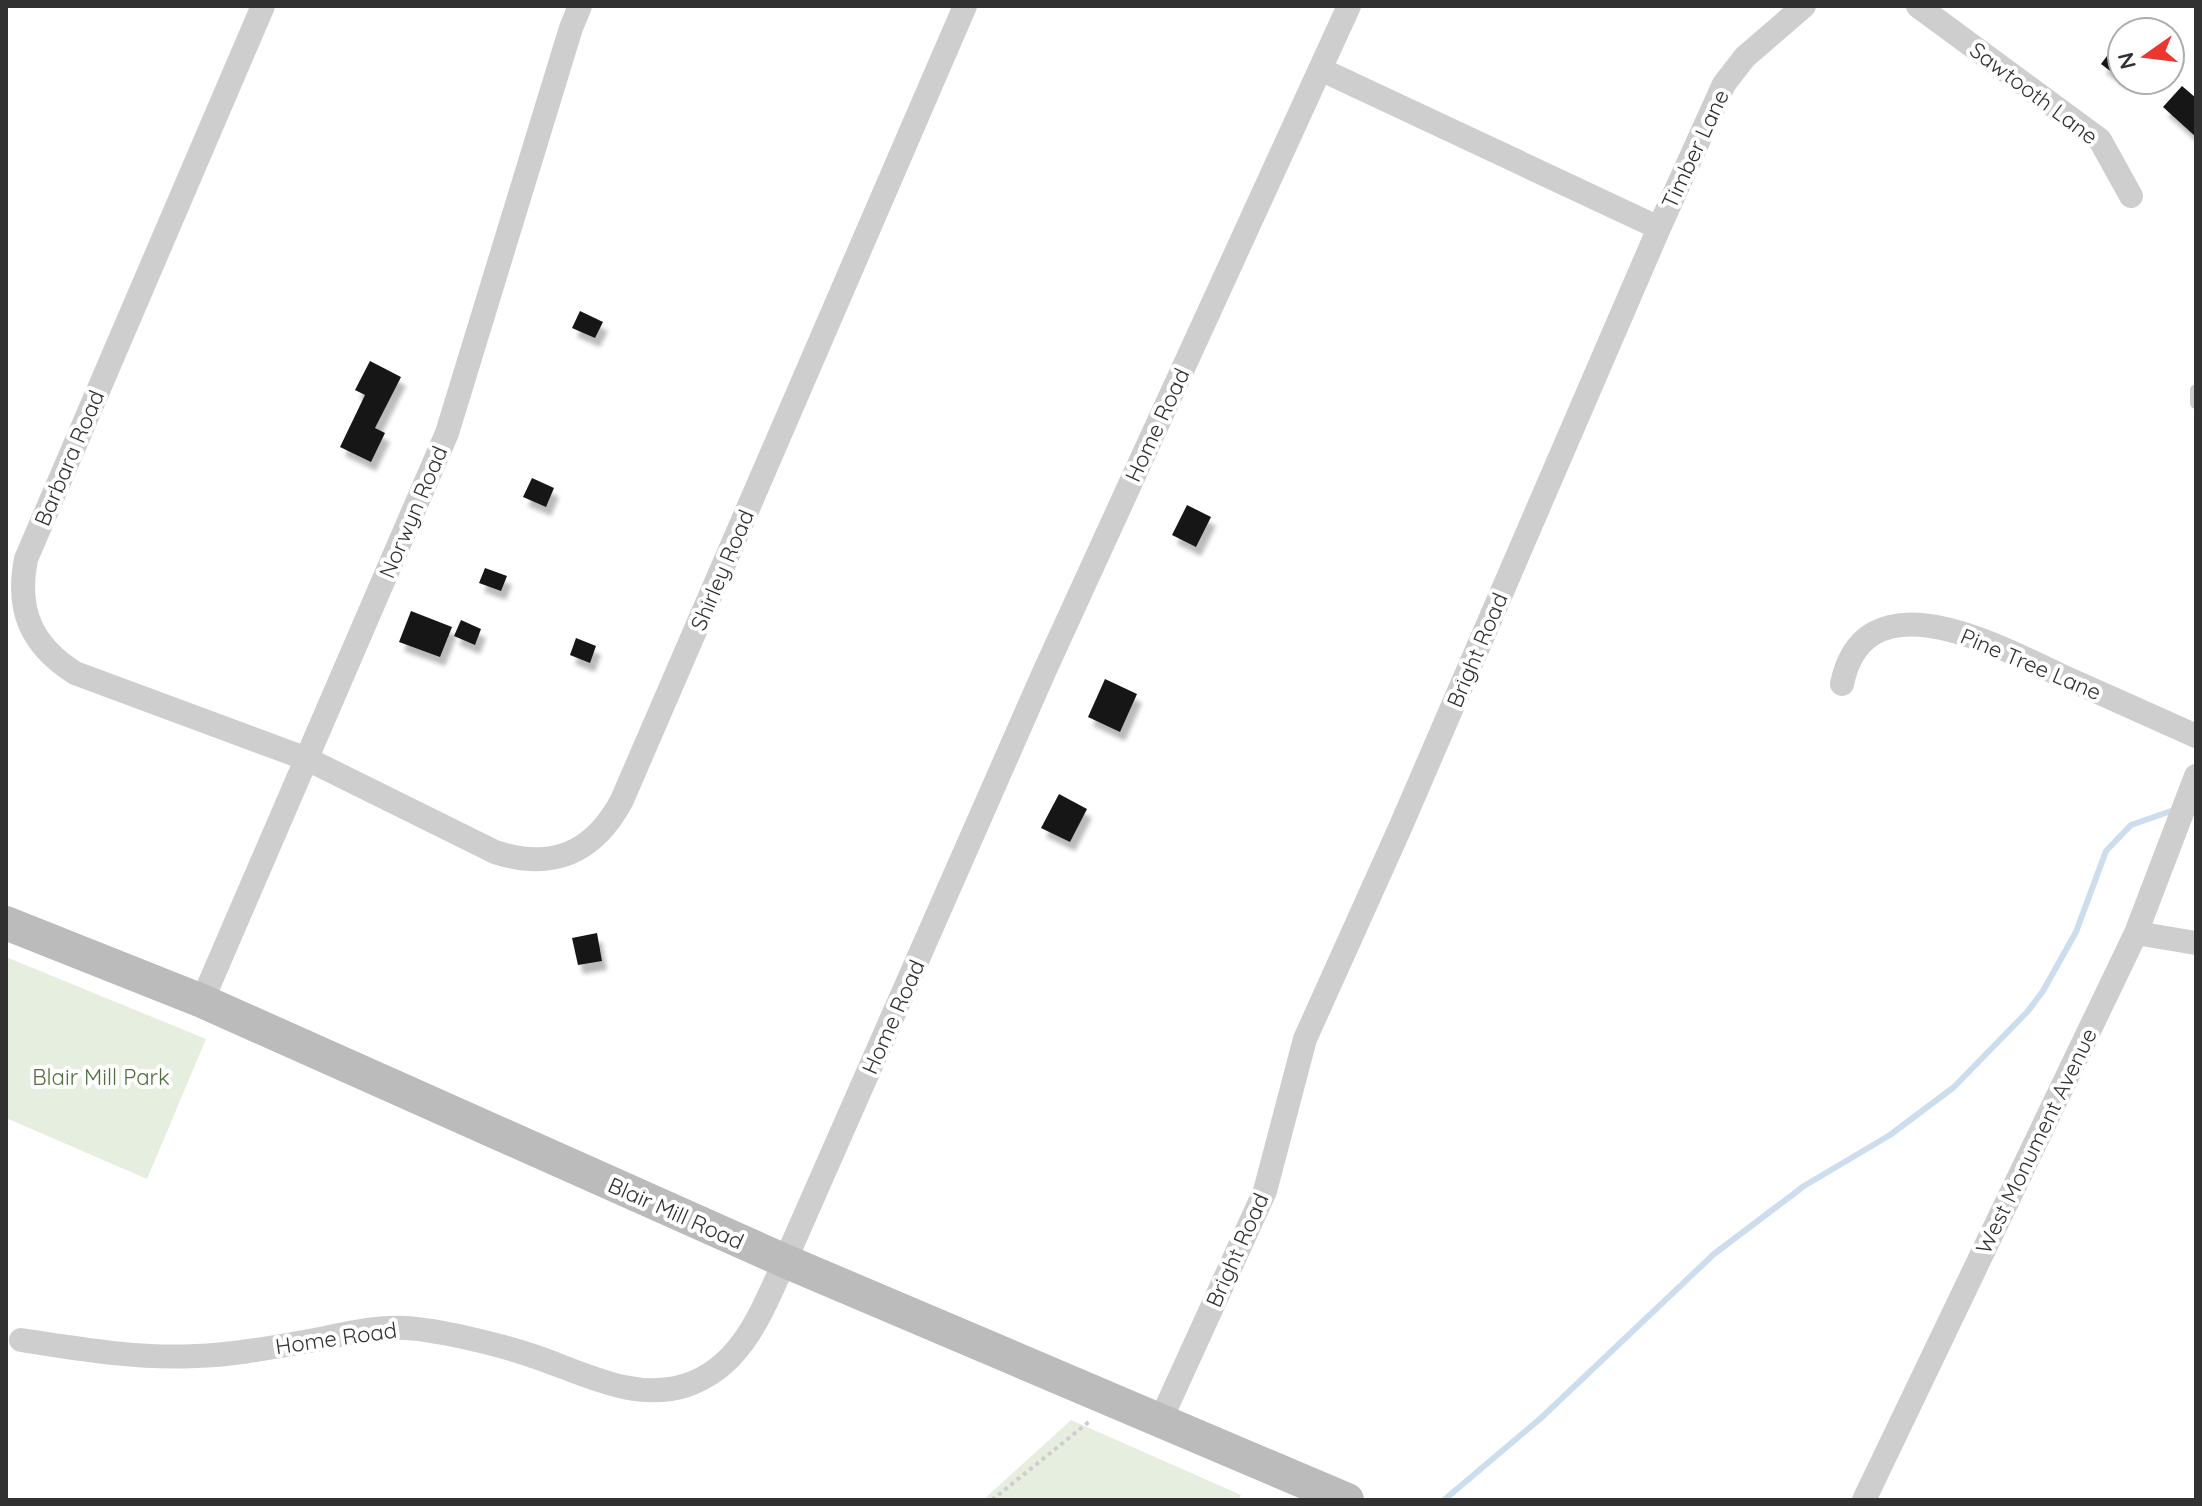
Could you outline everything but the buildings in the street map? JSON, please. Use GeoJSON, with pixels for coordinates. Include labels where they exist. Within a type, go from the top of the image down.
{"type":"FeatureCollection","features":[{"type":"Feature","properties":{"kind":"main road","name":"Blair Mill Road"},"geometry":{"type":"LineString","coordinates":[[6,923],[202,1001],[785,1261],[1347,1500]]}},
{"type":"Feature","properties":{"kind":"street","name":"Barbara Road"},"geometry":{"type":"LineString","coordinates":[[263,6],[29,550],[22,577],[23,595],[33,633],[44,649],[75,673],[307,759]]}},
{"type":"Feature","properties":{"kind":"street","name":"Norwyn Road"},"geometry":{"type":"LineString","coordinates":[[202,1001],[447,433],[580,6]]}},
{"type":"Feature","properties":{"kind":"street","name":"Shirley Road"},"geometry":{"type":"LineString","coordinates":[[307,759],[515,859],[536,861],[573,852],[603,830],[622,800],[965,6]]}},
{"type":"Feature","properties":{"kind":"street","name":"Home Road"},"geometry":{"type":"LineString","coordinates":[[21,1340],[100,1352],[196,1356],[303,1342],[362,1330],[406,1328],[529,1354],[577,1373],[644,1391],[686,1385],[717,1370],[750,1336],[785,1261],[1045,670],[1349,6]]}},
{"type":"Feature","properties":{"kind":"street","name":"Timber Lane"},"geometry":{"type":"LineString","coordinates":[[1659,228],[1724,84],[1745,57],[1804,6]]}},
{"type":"Feature","properties":{"kind":"street","name":"Sawtooth Lane"},"geometry":{"type":"LineString","coordinates":[[1918,6],[2100,140],[2131,196]]}},
{"type":"Feature","properties":{"kind":"street"},"geometry":{"type":"LineString","coordinates":[[1320,69],[1659,228]]}},
{"type":"Feature","properties":{"kind":"street","name":"Bright Road"},"geometry":{"type":"LineString","coordinates":[[1161,1419],[1265,1191],[1305,1039],[1406,814],[1659,228]]}},
{"type":"Feature","properties":{"kind":"street","name":"Pine Tree Lane"},"geometry":{"type":"LineString","coordinates":[[1842,684],[1846,665],[1856,646],[1872,633],[1893,626],[1939,627],[1986,640],[2196,736]]}},
{"type":"Feature","properties":{"kind":"street","name":"West Monument Avenue"},"geometry":{"type":"LineString","coordinates":[[1864,1500],[2136,933],[2196,776]]}},
{"type":"Feature","properties":{"kind":"street"},"geometry":{"type":"LineString","coordinates":[[2136,933],[2196,943]]}},
{"type":"Feature","properties":{"kind":"lane"},"geometry":{"type":"LineString","coordinates":[[2196,390],[2196,403]]}},
{"type":"Feature","properties":{"kind":"path"},"geometry":{"type":"LineString","coordinates":[[992,1500],[1117,1401]]}},
{"type":"Feature","properties":{"kind":"green space","name":"Blair Mill Park"},"geometry":{"type":"Polygon","coordinates":[[[6,957],[206,1039],[147,1179],[6,1118],[6,957]]]}},
{"type":"Feature","properties":{"kind":"green space"},"geometry":{"type":"Polygon","coordinates":[[[1071,1420],[1241,1495],[1238,1500],[983,1500],[1071,1420]]]}},
{"type":"Feature","properties":{"kind":"waterway"},"geometry":{"type":"LineString","coordinates":[[1444,1500],[1541,1418],[1714,1254],[1804,1186],[1890,1135],[1954,1087],[2028,1011],[2043,991],[2076,932],[2106,851],[2131,825],[2177,809]]}}]}
